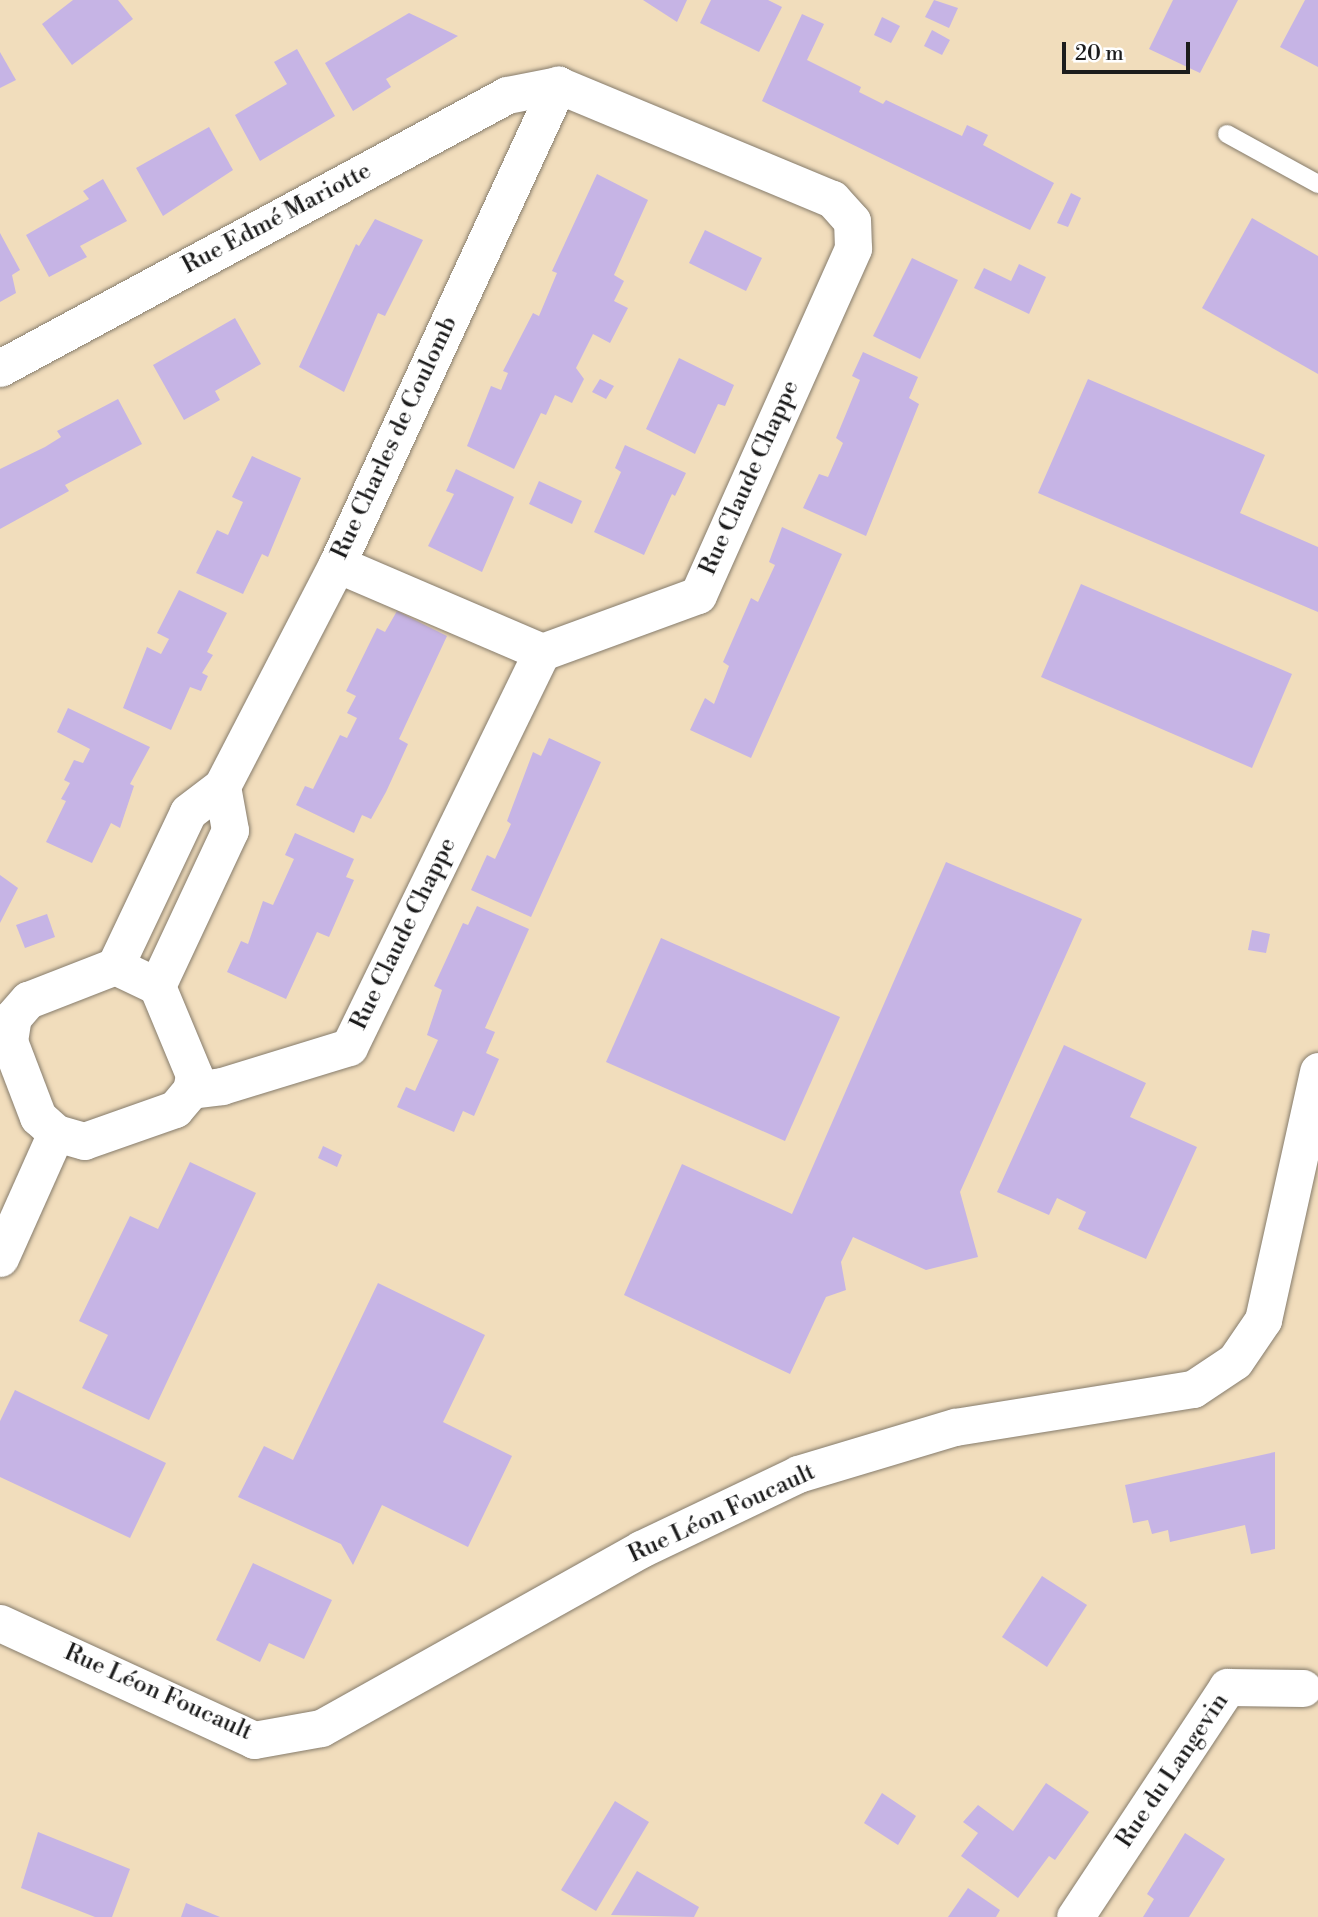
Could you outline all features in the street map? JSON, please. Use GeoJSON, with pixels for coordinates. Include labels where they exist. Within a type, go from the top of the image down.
{"type":"FeatureCollection","features":[{"type":"Feature","properties":{"kind":"street","name":"Rue Edmé Mariotte"},"geometry":{"type":"LineString","coordinates":[[0,368],[507,95],[558,85]]}},
{"type":"Feature","properties":{"kind":"street","name":"Rue Charles de Coulomb"},"geometry":{"type":"LineString","coordinates":[[115,966],[188,812],[222,786],[337,564],[558,85]]}},
{"type":"Feature","properties":{"kind":"street","name":"Rue Claude Chappe"},"geometry":{"type":"LineString","coordinates":[[191,1090],[222,1086],[349,1048],[542,652],[698,595],[853,247],[852,221],[832,200],[558,85]]}},
{"type":"Feature","properties":{"kind":"street"},"geometry":{"type":"LineString","coordinates":[[337,564],[542,652]]}},
{"type":"Feature","properties":{"kind":"street"},"geometry":{"type":"LineString","coordinates":[[157,986],[230,830],[222,786]]}},
{"type":"Feature","properties":{"kind":"street"},"geometry":{"type":"LineString","coordinates":[[115,966],[157,986],[193,1063],[191,1090],[175,1109],[103,1137],[84,1141],[56,1133],[38,1117],[9,1041],[7,1014],[28,1000],[115,966]]}},
{"type":"Feature","properties":{"kind":"street","name":"Rue Léon Foucault"},"geometry":{"type":"LineString","coordinates":[[0,1623],[254,1740],[321,1728],[641,1549],[798,1474],[955,1427],[1193,1389],[1235,1361],[1263,1320],[1318,1071]]}},
{"type":"Feature","properties":{"kind":"street"},"geometry":{"type":"LineString","coordinates":[[0,1258],[56,1133]]}},
{"type":"Feature","properties":{"kind":"street","name":"Rue du Langevin"},"geometry":{"type":"LineString","coordinates":[[1075,1917],[1227,1687],[1303,1688]]}},
{"type":"Feature","properties":{"kind":"lane"},"geometry":{"type":"LineString","coordinates":[[1227,134],[1318,184]]}},
{"type":"Feature","properties":{"kind":"building"},"geometry":{"type":"Polygon","coordinates":[[[73,0],[118,0],[133,19],[72,65],[42,24],[73,0]]]}},
{"type":"Feature","properties":{"kind":"building"},"geometry":{"type":"Polygon","coordinates":[[[643,0],[687,0],[677,22],[643,0]]]}},
{"type":"Feature","properties":{"kind":"building"},"geometry":{"type":"Polygon","coordinates":[[[711,0],[768,0],[782,7],[759,52],[700,23],[711,0]]]}},
{"type":"Feature","properties":{"kind":"building"},"geometry":{"type":"Polygon","coordinates":[[[934,0],[958,8],[949,28],[925,17],[934,0]]]}},
{"type":"Feature","properties":{"kind":"building"},"geometry":{"type":"Polygon","coordinates":[[[1173,0],[1238,0],[1200,73],[1149,49],[1173,0]]]}},
{"type":"Feature","properties":{"kind":"building"},"geometry":{"type":"Polygon","coordinates":[[[1305,0],[1318,0],[1318,67],[1280,47],[1305,0]]]}},
{"type":"Feature","properties":{"kind":"building"},"geometry":{"type":"Polygon","coordinates":[[[409,13],[458,36],[386,79],[391,87],[353,111],[325,63],[409,13]]]}},
{"type":"Feature","properties":{"kind":"building"},"geometry":{"type":"Polygon","coordinates":[[[802,14],[824,24],[807,60],[861,87],[859,92],[883,104],[886,100],[962,136],[967,125],[988,135],[983,145],[1054,183],[1030,230],[762,101],[802,14]]]}},
{"type":"Feature","properties":{"kind":"building"},"geometry":{"type":"Polygon","coordinates":[[[882,17],[900,26],[891,43],[874,35],[882,17]]]}},
{"type":"Feature","properties":{"kind":"building"},"geometry":{"type":"Polygon","coordinates":[[[932,30],[950,40],[942,55],[924,46],[932,30]]]}},
{"type":"Feature","properties":{"kind":"building"},"geometry":{"type":"Polygon","coordinates":[[[297,49],[335,116],[260,161],[235,115],[287,84],[274,62],[297,49]]]}},
{"type":"Feature","properties":{"kind":"building"},"geometry":{"type":"Polygon","coordinates":[[[0,52],[16,80],[0,88],[0,52]]]}},
{"type":"Feature","properties":{"kind":"building"},"geometry":{"type":"Polygon","coordinates":[[[209,127],[233,170],[163,216],[136,168],[209,127]]]}},
{"type":"Feature","properties":{"kind":"building"},"geometry":{"type":"Polygon","coordinates":[[[597,174],[648,200],[614,275],[624,281],[614,301],[628,308],[610,343],[593,334],[576,368],[584,379],[572,403],[555,395],[546,415],[541,413],[514,469],[467,446],[491,386],[501,390],[508,373],[503,371],[533,313],[539,316],[557,273],[552,271],[597,174]]]}},
{"type":"Feature","properties":{"kind":"building"},"geometry":{"type":"Polygon","coordinates":[[[103,179],[127,221],[80,246],[87,257],[49,277],[26,235],[89,199],[83,191],[103,179]]]}},
{"type":"Feature","properties":{"kind":"building"},"geometry":{"type":"Polygon","coordinates":[[[1071,193],[1081,198],[1068,227],[1057,223],[1071,193]]]}},
{"type":"Feature","properties":{"kind":"building"},"geometry":{"type":"Polygon","coordinates":[[[1252,218],[1318,256],[1318,374],[1202,308],[1252,218]]]}},
{"type":"Feature","properties":{"kind":"building"},"geometry":{"type":"Polygon","coordinates":[[[375,219],[423,240],[385,316],[378,313],[344,392],[299,367],[356,244],[359,246],[375,219]]]}},
{"type":"Feature","properties":{"kind":"building"},"geometry":{"type":"Polygon","coordinates":[[[705,230],[762,258],[746,291],[689,263],[705,230]]]}},
{"type":"Feature","properties":{"kind":"building"},"geometry":{"type":"Polygon","coordinates":[[[0,233],[20,270],[12,275],[16,293],[0,302],[0,233]]]}},
{"type":"Feature","properties":{"kind":"building"},"geometry":{"type":"Polygon","coordinates":[[[912,258],[958,280],[920,359],[873,336],[912,258]]]}},
{"type":"Feature","properties":{"kind":"building"},"geometry":{"type":"Polygon","coordinates":[[[1019,264],[1046,277],[1029,314],[974,288],[984,268],[1011,281],[1019,264]]]}},
{"type":"Feature","properties":{"kind":"building"},"geometry":{"type":"Polygon","coordinates":[[[235,318],[261,364],[215,391],[220,400],[184,420],[153,365],[235,318]]]}},
{"type":"Feature","properties":{"kind":"building"},"geometry":{"type":"Polygon","coordinates":[[[863,352],[918,377],[909,398],[919,404],[866,536],[803,508],[819,474],[828,477],[843,443],[836,438],[860,380],[852,376],[863,352]]]}},
{"type":"Feature","properties":{"kind":"building"},"geometry":{"type":"Polygon","coordinates":[[[679,358],[734,385],[725,406],[718,404],[695,454],[646,429],[679,358]]]}},
{"type":"Feature","properties":{"kind":"building"},"geometry":{"type":"Polygon","coordinates":[[[600,379],[614,386],[606,399],[592,392],[600,379]]]}},
{"type":"Feature","properties":{"kind":"building"},"geometry":{"type":"Polygon","coordinates":[[[1088,379],[1265,455],[1240,513],[1318,547],[1318,612],[1038,493],[1088,379]]]}},
{"type":"Feature","properties":{"kind":"building"},"geometry":{"type":"Polygon","coordinates":[[[118,399],[142,444],[65,485],[69,491],[0,529],[0,469],[45,447],[61,437],[57,431],[118,399]]]}},
{"type":"Feature","properties":{"kind":"building"},"geometry":{"type":"Polygon","coordinates":[[[625,445],[686,473],[675,496],[672,494],[644,555],[594,532],[621,472],[615,468],[625,445]]]}},
{"type":"Feature","properties":{"kind":"building"},"geometry":{"type":"Polygon","coordinates":[[[252,456],[301,478],[268,557],[262,554],[243,594],[196,573],[217,530],[228,535],[243,502],[232,497],[252,456]]]}},
{"type":"Feature","properties":{"kind":"building"},"geometry":{"type":"Polygon","coordinates":[[[456,469],[514,497],[482,572],[428,546],[454,494],[446,491],[456,469]]]}},
{"type":"Feature","properties":{"kind":"building"},"geometry":{"type":"Polygon","coordinates":[[[539,481],[582,501],[572,524],[529,504],[539,481]]]}},
{"type":"Feature","properties":{"kind":"building"},"geometry":{"type":"Polygon","coordinates":[[[782,527],[842,554],[751,758],[690,730],[705,698],[714,704],[729,666],[723,662],[751,598],[758,602],[775,565],[769,562],[782,527]]]}},
{"type":"Feature","properties":{"kind":"building"},"geometry":{"type":"Polygon","coordinates":[[[1081,584],[1292,674],[1252,768],[1041,677],[1081,584]]]}},
{"type":"Feature","properties":{"kind":"building"},"geometry":{"type":"Polygon","coordinates":[[[179,590],[227,613],[207,652],[213,655],[202,673],[208,676],[201,691],[190,687],[171,730],[123,708],[147,647],[161,654],[169,639],[157,633],[179,590]]]}},
{"type":"Feature","properties":{"kind":"building"},"geometry":{"type":"Polygon","coordinates":[[[397,611],[447,636],[399,739],[408,744],[386,792],[371,819],[362,815],[354,833],[296,805],[305,786],[313,789],[340,735],[347,738],[357,718],[347,713],[356,696],[346,691],[377,628],[385,632],[397,611]]]}},
{"type":"Feature","properties":{"kind":"building"},"geometry":{"type":"Polygon","coordinates":[[[68,708],[150,747],[130,784],[134,786],[120,828],[111,823],[92,863],[46,842],[66,801],[61,799],[70,783],[64,780],[74,760],[83,763],[90,749],[57,732],[68,708]]]}},
{"type":"Feature","properties":{"kind":"building"},"geometry":{"type":"Polygon","coordinates":[[[549,738],[601,762],[531,917],[471,890],[487,855],[495,859],[511,824],[507,821],[533,752],[541,756],[549,738]]]}},
{"type":"Feature","properties":{"kind":"building"},"geometry":{"type":"Polygon","coordinates":[[[295,833],[354,859],[346,877],[354,880],[329,937],[317,932],[286,999],[227,972],[241,941],[248,944],[263,901],[273,905],[294,859],[285,855],[295,833]]]}},
{"type":"Feature","properties":{"kind":"building"},"geometry":{"type":"Polygon","coordinates":[[[946,862],[1082,919],[960,1192],[978,1257],[926,1270],[853,1237],[841,1262],[846,1290],[826,1297],[790,1374],[624,1295],[682,1164],[792,1214],[946,862]]]}},
{"type":"Feature","properties":{"kind":"building"},"geometry":{"type":"Polygon","coordinates":[[[0,875],[18,888],[0,923],[0,875]]]}},
{"type":"Feature","properties":{"kind":"building"},"geometry":{"type":"Polygon","coordinates":[[[477,906],[529,929],[485,1028],[495,1032],[486,1053],[499,1059],[474,1116],[463,1111],[454,1132],[397,1107],[406,1087],[415,1091],[438,1040],[427,1035],[442,990],[434,986],[463,923],[468,925],[477,906]]]}},
{"type":"Feature","properties":{"kind":"building"},"geometry":{"type":"Polygon","coordinates":[[[47,914],[55,937],[25,948],[16,925],[47,914]]]}},
{"type":"Feature","properties":{"kind":"building"},"geometry":{"type":"Polygon","coordinates":[[[1252,930],[1270,934],[1266,953],[1248,950],[1252,930]]]}},
{"type":"Feature","properties":{"kind":"building"},"geometry":{"type":"Polygon","coordinates":[[[661,938],[840,1017],[785,1141],[606,1062],[661,938]]]}},
{"type":"Feature","properties":{"kind":"building"},"geometry":{"type":"Polygon","coordinates":[[[1064,1045],[1146,1083],[1130,1117],[1197,1147],[1146,1259],[1078,1229],[1086,1212],[1057,1198],[1049,1215],[997,1192],[1064,1045]]]}},
{"type":"Feature","properties":{"kind":"building"},"geometry":{"type":"Polygon","coordinates":[[[323,1146],[342,1155],[337,1167],[318,1158],[323,1146]]]}},
{"type":"Feature","properties":{"kind":"building"},"geometry":{"type":"Polygon","coordinates":[[[190,1162],[256,1193],[149,1420],[82,1388],[108,1335],[79,1321],[130,1216],[158,1229],[190,1162]]]}},
{"type":"Feature","properties":{"kind":"building"},"geometry":{"type":"Polygon","coordinates":[[[378,1283],[485,1335],[443,1422],[512,1456],[468,1547],[382,1505],[353,1565],[341,1544],[238,1497],[264,1446],[293,1460],[378,1283]]]}},
{"type":"Feature","properties":{"kind":"building"},"geometry":{"type":"Polygon","coordinates":[[[15,1390],[166,1463],[130,1538],[0,1477],[0,1421],[15,1390]]]}},
{"type":"Feature","properties":{"kind":"building"},"geometry":{"type":"Polygon","coordinates":[[[1275,1452],[1275,1549],[1251,1554],[1245,1525],[1170,1542],[1168,1530],[1152,1534],[1148,1520],[1133,1523],[1125,1485],[1275,1452]]]}},
{"type":"Feature","properties":{"kind":"building"},"geometry":{"type":"Polygon","coordinates":[[[253,1563],[332,1600],[304,1659],[269,1643],[260,1662],[216,1640],[253,1563]]]}},
{"type":"Feature","properties":{"kind":"building"},"geometry":{"type":"Polygon","coordinates":[[[1042,1576],[1087,1605],[1047,1667],[1002,1637],[1042,1576]]]}},
{"type":"Feature","properties":{"kind":"building"},"geometry":{"type":"Polygon","coordinates":[[[1046,1783],[1089,1812],[1055,1860],[1049,1856],[1018,1898],[961,1856],[978,1833],[963,1822],[978,1805],[1013,1831],[1046,1783]]]}},
{"type":"Feature","properties":{"kind":"building"},"geometry":{"type":"Polygon","coordinates":[[[882,1793],[916,1816],[898,1845],[864,1823],[882,1793]]]}},
{"type":"Feature","properties":{"kind":"building"},"geometry":{"type":"Polygon","coordinates":[[[615,1801],[649,1822],[596,1911],[561,1890],[615,1801]]]}},
{"type":"Feature","properties":{"kind":"building"},"geometry":{"type":"Polygon","coordinates":[[[38,1832],[130,1869],[112,1917],[95,1917],[21,1888],[38,1832]]]}},
{"type":"Feature","properties":{"kind":"building"},"geometry":{"type":"Polygon","coordinates":[[[1185,1833],[1225,1859],[1189,1917],[1143,1917],[1154,1899],[1147,1894],[1185,1833]]]}},
{"type":"Feature","properties":{"kind":"building"},"geometry":{"type":"Polygon","coordinates":[[[637,1871],[699,1907],[694,1917],[611,1915],[637,1871]]]}},
{"type":"Feature","properties":{"kind":"building"},"geometry":{"type":"Polygon","coordinates":[[[968,1888],[1000,1910],[996,1917],[948,1917],[968,1888]]]}},
{"type":"Feature","properties":{"kind":"building"},"geometry":{"type":"Polygon","coordinates":[[[186,1903],[220,1917],[181,1917],[186,1903]]]}}]}
